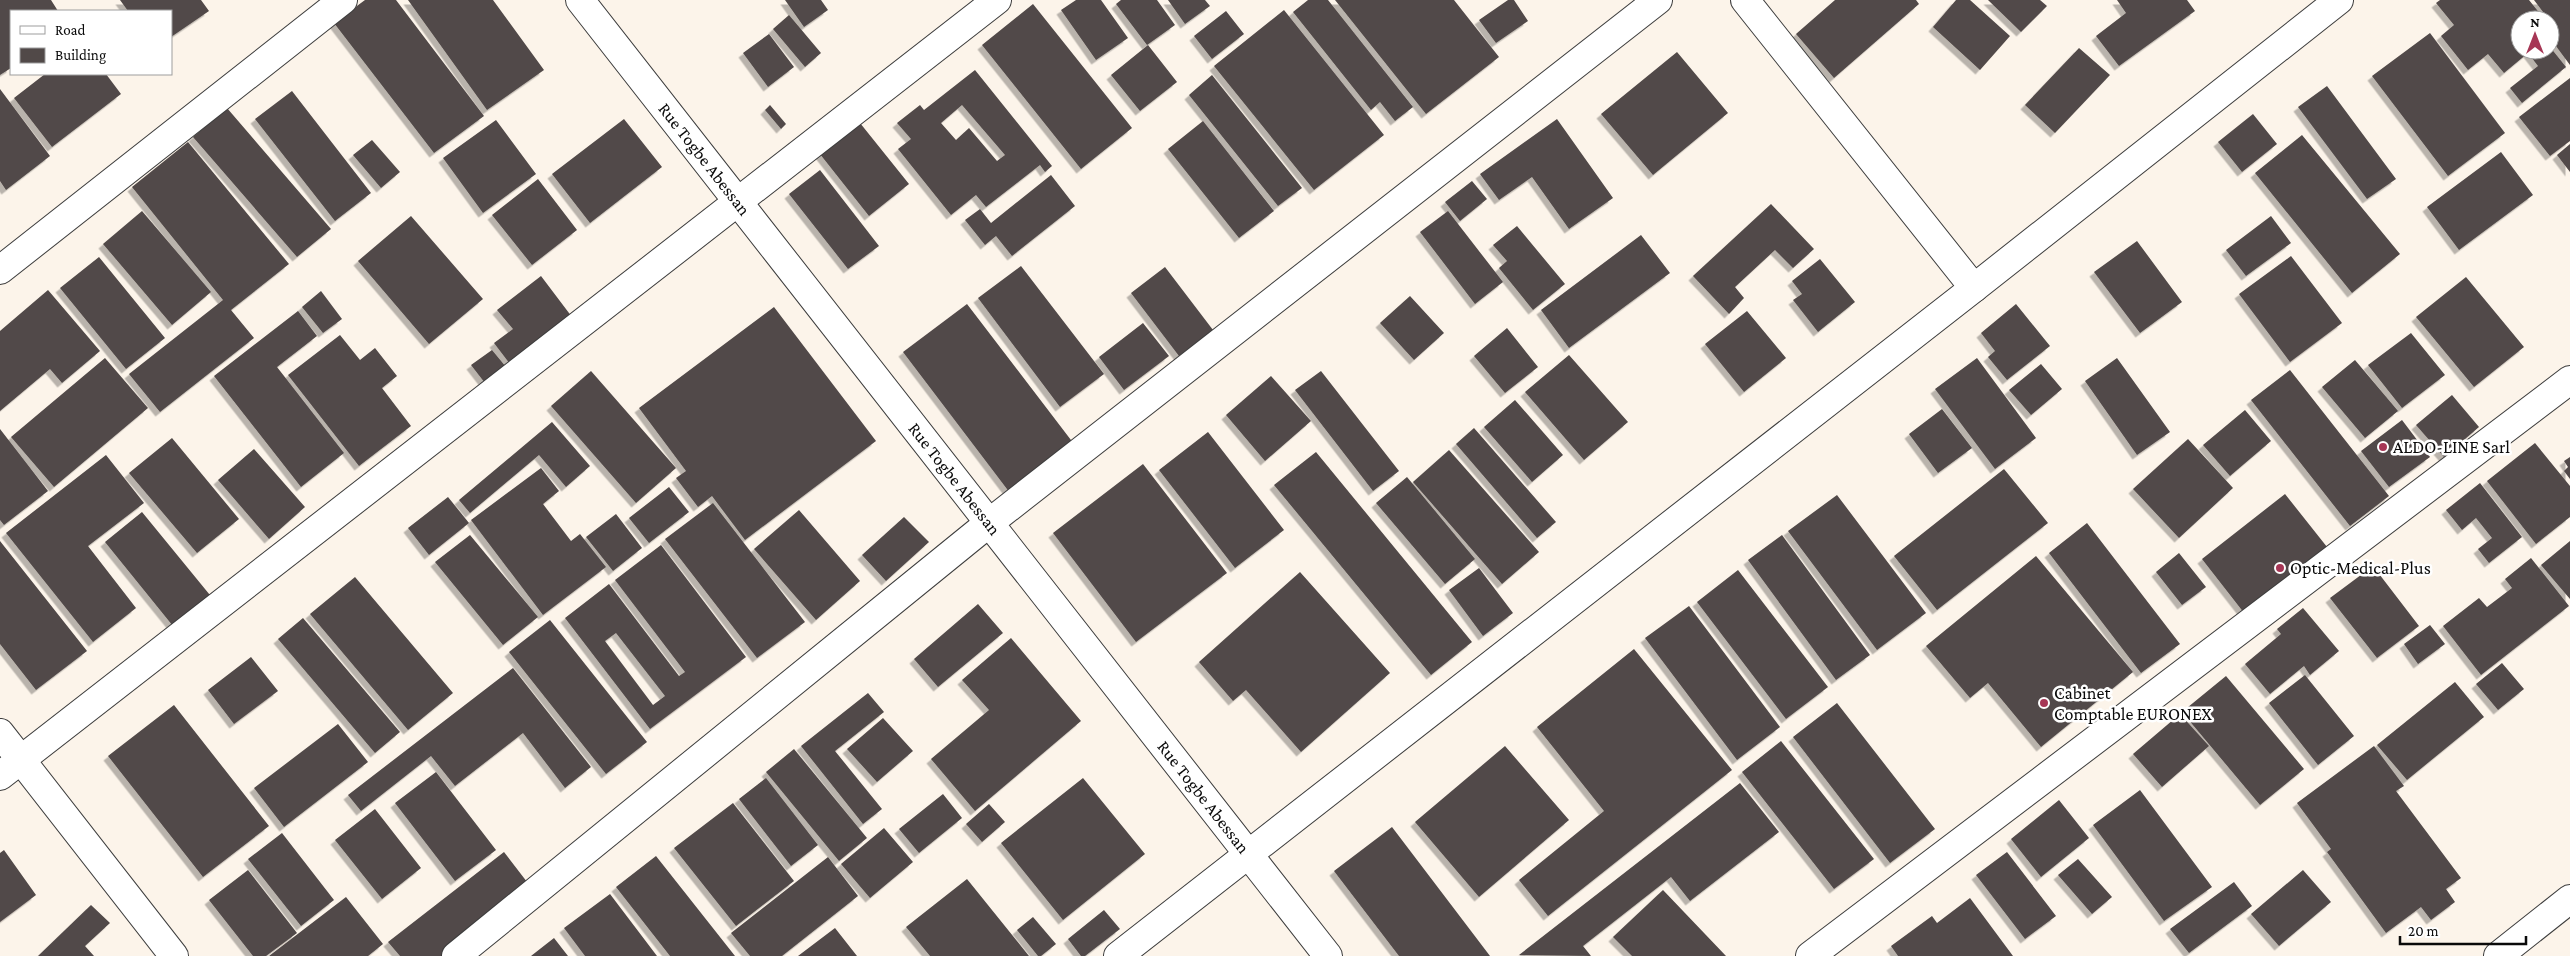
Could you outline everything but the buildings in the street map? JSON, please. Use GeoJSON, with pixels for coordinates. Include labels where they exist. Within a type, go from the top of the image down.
{"type":"FeatureCollection","features":[{"type":"Feature","properties":{"kind":"street"},"geometry":{"type":"LineString","coordinates":[[0,270],[343,0]]}},
{"type":"Feature","properties":{"kind":"street","name":"Rue Togbe Abessan"},"geometry":{"type":"LineString","coordinates":[[580,0],[1328,956]]}},
{"type":"Feature","properties":{"kind":"street"},"geometry":{"type":"LineString","coordinates":[[10,768],[997,0]]}},
{"type":"Feature","properties":{"kind":"street"},"geometry":{"type":"LineString","coordinates":[[456,956],[989,523],[1658,0]]}},
{"type":"Feature","properties":{"kind":"street"},"geometry":{"type":"LineString","coordinates":[[1745,0],[1974,288]]}},
{"type":"Feature","properties":{"kind":"street"},"geometry":{"type":"LineString","coordinates":[[1118,956],[1974,288],[2339,0]]}},
{"type":"Feature","properties":{"kind":"street"},"geometry":{"type":"LineString","coordinates":[[1810,956],[2570,380]]}},
{"type":"Feature","properties":{"kind":"street"},"geometry":{"type":"LineString","coordinates":[[0,733],[10,768],[174,956]]}},
{"type":"Feature","properties":{"kind":"street"},"geometry":{"type":"LineString","coordinates":[[2498,956],[2570,899]]}},
{"type":"Feature","properties":{"kind":"place","name":"ALDO-LINE Sarl"},"geometry":{"type":"Point","coordinates":[2383,447]}},
{"type":"Feature","properties":{"kind":"place","name":"Optic-Medical-Plus"},"geometry":{"type":"Point","coordinates":[2280,568]}},
{"type":"Feature","properties":{"kind":"place","name":"Cabinet Comptable EURONEX"},"geometry":{"type":"Point","coordinates":[2044,703]}}]}
